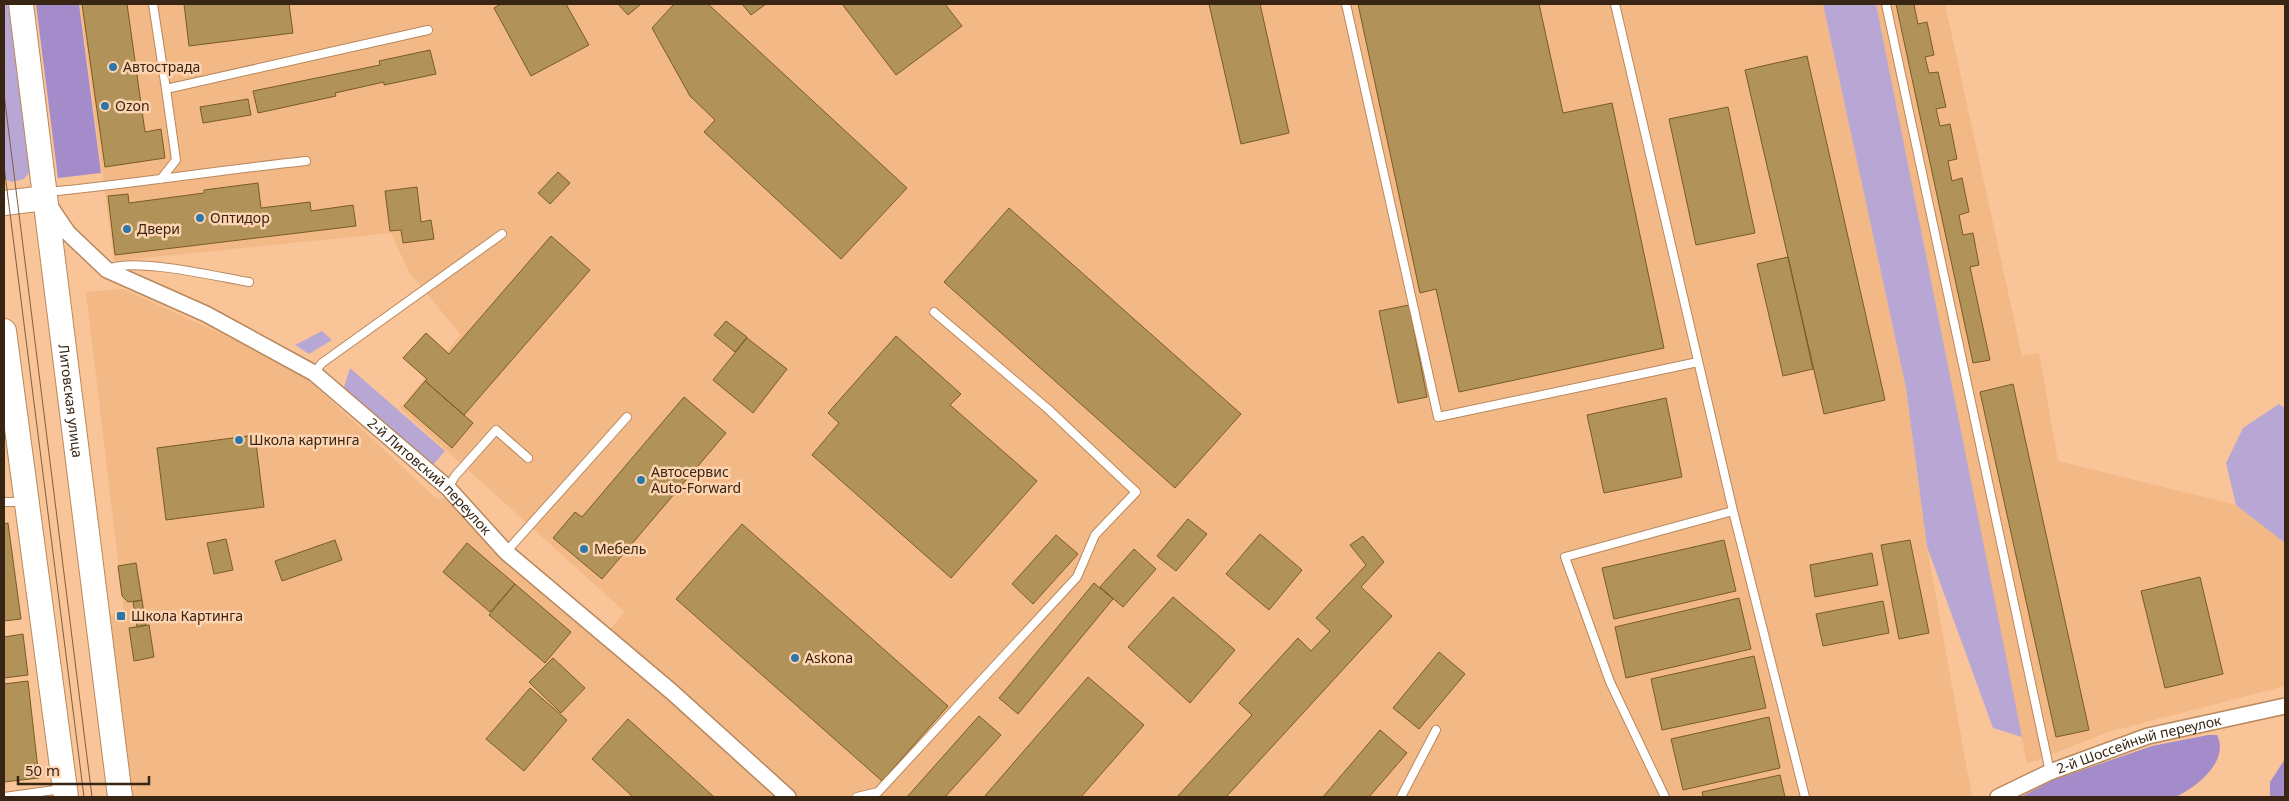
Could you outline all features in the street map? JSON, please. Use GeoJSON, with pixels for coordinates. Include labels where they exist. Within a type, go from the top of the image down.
{"type":"FeatureCollection","features":[{"type":"Feature","properties":{"kind":"main road","name":"Литовская улица"},"geometry":{"type":"LineString","coordinates":[[21,4],[120,797]]}},
{"type":"Feature","properties":{"kind":"main road"},"geometry":{"type":"LineString","coordinates":[[4,203],[45,195]]}},
{"type":"Feature","properties":{"kind":"main road"},"geometry":{"type":"LineString","coordinates":[[4,331],[14,502],[65,793]]}},
{"type":"Feature","properties":{"kind":"street","name":"2-й Литовский переулок"},"geometry":{"type":"LineString","coordinates":[[45,195],[68,233],[107,270],[206,314],[314,373],[448,488],[506,552],[672,692],[788,797]]}},
{"type":"Feature","properties":{"kind":"street","name":"2-й Шоссейный переулок"},"geometry":{"type":"LineString","coordinates":[[1998,797],[2050,772],[2148,736],[2285,706]]}},
{"type":"Feature","properties":{"kind":"lane"},"geometry":{"type":"LineString","coordinates":[[153,4],[176,160],[161,179]]}},
{"type":"Feature","properties":{"kind":"lane"},"geometry":{"type":"LineString","coordinates":[[1346,4],[1438,417],[1698,362]]}},
{"type":"Feature","properties":{"kind":"lane"},"geometry":{"type":"LineString","coordinates":[[1615,4],[1733,510],[1805,797]]}},
{"type":"Feature","properties":{"kind":"lane"},"geometry":{"type":"LineString","coordinates":[[1886,4],[2050,772]]}},
{"type":"Feature","properties":{"kind":"lane"},"geometry":{"type":"LineString","coordinates":[[166,89],[428,30]]}},
{"type":"Feature","properties":{"kind":"lane"},"geometry":{"type":"LineString","coordinates":[[45,195],[220,170],[306,161]]}},
{"type":"Feature","properties":{"kind":"lane"},"geometry":{"type":"LineString","coordinates":[[314,373],[322,364],[502,234]]}},
{"type":"Feature","properties":{"kind":"lane"},"geometry":{"type":"LineString","coordinates":[[107,270],[114,267],[151,266],[249,282]]}},
{"type":"Feature","properties":{"kind":"lane"},"geometry":{"type":"LineString","coordinates":[[857,797],[878,792],[1077,578],[1095,535],[1136,492],[1048,409],[934,312]]}},
{"type":"Feature","properties":{"kind":"lane"},"geometry":{"type":"LineString","coordinates":[[506,552],[627,417]]}},
{"type":"Feature","properties":{"kind":"lane"},"geometry":{"type":"LineString","coordinates":[[448,488],[454,476],[496,430],[528,458]]}},
{"type":"Feature","properties":{"kind":"lane"},"geometry":{"type":"LineString","coordinates":[[1665,797],[1610,682],[1565,557],[1733,510]]}},
{"type":"Feature","properties":{"kind":"lane"},"geometry":{"type":"LineString","coordinates":[[1401,797],[1436,730]]}},
{"type":"Feature","properties":{"kind":"lane"},"geometry":{"type":"LineString","coordinates":[[4,797],[65,793]]}},
{"type":"Feature","properties":{"kind":"shaded area"},"geometry":{"type":"Polygon","coordinates":[[[4,4],[9,4],[30,163],[29,173],[24,179],[11,182],[4,178],[4,4]]]}},
{"type":"Feature","properties":{"kind":"shaded area"},"geometry":{"type":"Polygon","coordinates":[[[36,4],[79,4],[101,173],[58,178],[36,4]]]}},
{"type":"Feature","properties":{"kind":"shaded area"},"geometry":{"type":"Polygon","coordinates":[[[80,4],[1823,4],[1906,388],[1927,547],[1972,797],[120,797],[98,618],[124,611],[86,292],[123,289],[274,358],[311,382],[437,499],[459,497],[608,632],[625,612],[400,408],[461,335],[409,272],[391,233],[114,261],[80,4]]]}},
{"type":"Feature","properties":{"kind":"shaded area"},"geometry":{"type":"Polygon","coordinates":[[[1823,4],[1876,4],[2022,737],[1993,728],[1927,547],[1906,388],[1823,4]]]}},
{"type":"Feature","properties":{"kind":"shaded area"},"geometry":{"type":"Polygon","coordinates":[[[1876,4],[1945,4],[2022,356],[2039,353],[2058,461],[2236,505],[2285,543],[2285,686],[2108,732],[2027,764],[1876,4]]]}},
{"type":"Feature","properties":{"kind":"shaded area"},"geometry":{"type":"Polygon","coordinates":[[[322,331],[332,340],[309,354],[295,345],[322,331]]]}},
{"type":"Feature","properties":{"kind":"shaded area"},"geometry":{"type":"Polygon","coordinates":[[[350,368],[445,451],[432,466],[344,387],[350,368]]]}},
{"type":"Feature","properties":{"kind":"shaded area"},"geometry":{"type":"Polygon","coordinates":[[[2279,404],[2285,408],[2285,543],[2236,505],[2226,463],[2243,428],[2279,404]]]}},
{"type":"Feature","properties":{"kind":"shaded area"},"geometry":{"type":"Polygon","coordinates":[[[2208,735],[2217,735],[2220,745],[2215,764],[2201,780],[2175,797],[2021,797],[2053,780],[2152,746],[2208,735]]]}},
{"type":"Feature","properties":{"kind":"shaded area"},"geometry":{"type":"Polygon","coordinates":[[[2285,759],[2285,797],[2270,797],[2270,782],[2285,759]]]}},
{"type":"Feature","properties":{"kind":"building","name":"Автострада"},"geometry":{"type":"Polygon","coordinates":[[[82,4],[127,4],[145,132],[161,129],[165,158],[105,167],[82,4]]]}},
{"type":"Feature","properties":{"kind":"building"},"geometry":{"type":"Polygon","coordinates":[[[184,4],[289,4],[293,33],[189,46],[184,4]]]}},
{"type":"Feature","properties":{"kind":"building"},"geometry":{"type":"Polygon","coordinates":[[[501,4],[566,4],[589,45],[531,76],[494,8],[501,4]]]}},
{"type":"Feature","properties":{"kind":"building"},"geometry":{"type":"Polygon","coordinates":[[[618,4],[641,4],[628,15],[618,4]]]}},
{"type":"Feature","properties":{"kind":"building"},"geometry":{"type":"Polygon","coordinates":[[[674,4],[708,4],[907,188],[841,259],[704,132],[715,120],[690,96],[652,28],[674,4]]]}},
{"type":"Feature","properties":{"kind":"building"},"geometry":{"type":"Polygon","coordinates":[[[742,4],[766,4],[751,15],[742,4]]]}},
{"type":"Feature","properties":{"kind":"building"},"geometry":{"type":"Polygon","coordinates":[[[842,4],[945,4],[962,26],[896,75],[842,4]]]}},
{"type":"Feature","properties":{"kind":"building"},"geometry":{"type":"Polygon","coordinates":[[[1209,4],[1260,4],[1289,133],[1241,144],[1209,4]]]}},
{"type":"Feature","properties":{"kind":"building"},"geometry":{"type":"Polygon","coordinates":[[[1358,4],[1539,4],[1563,113],[1612,103],[1664,348],[1459,392],[1436,289],[1420,293],[1358,4]]]}},
{"type":"Feature","properties":{"kind":"building"},"geometry":{"type":"Polygon","coordinates":[[[1896,4],[1919,4],[1914,5],[1918,24],[1927,22],[1934,55],[1925,57],[1929,73],[1938,72],[1946,107],[1936,109],[1940,126],[1950,124],[1957,159],[1948,161],[1952,181],[1962,178],[1969,212],[1959,215],[1963,235],[1973,233],[1979,265],[1970,267],[1990,360],[1973,363],[1896,4]]]}},
{"type":"Feature","properties":{"kind":"building"},"geometry":{"type":"Polygon","coordinates":[[[430,50],[436,74],[384,85],[384,82],[335,93],[336,96],[258,113],[253,91],[380,65],[379,61],[430,50]]]}},
{"type":"Feature","properties":{"kind":"building"},"geometry":{"type":"Polygon","coordinates":[[[1807,56],[1885,400],[1824,414],[1745,70],[1807,56]]]}},
{"type":"Feature","properties":{"kind":"building"},"geometry":{"type":"Polygon","coordinates":[[[248,99],[251,115],[203,123],[200,107],[248,99]]]}},
{"type":"Feature","properties":{"kind":"building"},"geometry":{"type":"Polygon","coordinates":[[[1728,107],[1755,233],[1696,245],[1669,119],[1728,107]]]}},
{"type":"Feature","properties":{"kind":"building"},"geometry":{"type":"Polygon","coordinates":[[[558,172],[570,183],[550,204],[538,193],[558,172]]]}},
{"type":"Feature","properties":{"kind":"building"},"geometry":{"type":"Polygon","coordinates":[[[258,183],[261,208],[310,202],[311,211],[353,205],[356,226],[115,255],[108,196],[128,194],[129,203],[204,193],[204,190],[258,183]]]}},
{"type":"Feature","properties":{"kind":"building"},"geometry":{"type":"Polygon","coordinates":[[[417,187],[421,222],[431,220],[434,239],[403,243],[401,230],[390,231],[385,191],[417,187]]]}},
{"type":"Feature","properties":{"kind":"building"},"geometry":{"type":"Polygon","coordinates":[[[1009,208],[1241,414],[1175,488],[944,282],[1009,208]]]}},
{"type":"Feature","properties":{"kind":"building"},"geometry":{"type":"Polygon","coordinates":[[[551,236],[590,270],[464,415],[425,381],[427,379],[403,358],[426,333],[449,354],[551,236]]]}},
{"type":"Feature","properties":{"kind":"building"},"geometry":{"type":"Polygon","coordinates":[[[1788,257],[1813,369],[1783,376],[1757,264],[1788,257]]]}},
{"type":"Feature","properties":{"kind":"building"},"geometry":{"type":"Polygon","coordinates":[[[1409,305],[1427,397],[1398,403],[1379,311],[1409,305]]]}},
{"type":"Feature","properties":{"kind":"building"},"geometry":{"type":"Polygon","coordinates":[[[726,321],[747,337],[735,352],[714,335],[726,321]]]}},
{"type":"Feature","properties":{"kind":"building"},"geometry":{"type":"Polygon","coordinates":[[[896,336],[961,394],[950,405],[1037,481],[951,578],[812,455],[839,423],[828,413],[896,336]]]}},
{"type":"Feature","properties":{"kind":"building"},"geometry":{"type":"Polygon","coordinates":[[[747,338],[787,369],[753,413],[713,380],[747,338]]]}},
{"type":"Feature","properties":{"kind":"building"},"geometry":{"type":"Polygon","coordinates":[[[425,381],[473,423],[452,448],[404,406],[425,381]]]}},
{"type":"Feature","properties":{"kind":"building"},"geometry":{"type":"Polygon","coordinates":[[[2013,384],[2089,730],[2056,737],[1980,392],[2013,384]]]}},
{"type":"Feature","properties":{"kind":"building"},"geometry":{"type":"Polygon","coordinates":[[[684,397],[726,433],[602,579],[553,538],[575,512],[582,517],[684,397]]]}},
{"type":"Feature","properties":{"kind":"building"},"geometry":{"type":"Polygon","coordinates":[[[1666,398],[1682,477],[1604,493],[1587,415],[1666,398]]]}},
{"type":"Feature","properties":{"kind":"building"},"geometry":{"type":"Polygon","coordinates":[[[255,435],[264,507],[166,520],[157,448],[255,435]]]}},
{"type":"Feature","properties":{"kind":"building"},"geometry":{"type":"Polygon","coordinates":[[[1188,519],[1207,534],[1176,571],[1157,556],[1188,519]]]}},
{"type":"Feature","properties":{"kind":"building"},"geometry":{"type":"Polygon","coordinates":[[[8,523],[21,619],[4,621],[4,524],[8,523]]]}},
{"type":"Feature","properties":{"kind":"building"},"geometry":{"type":"Polygon","coordinates":[[[742,524],[948,706],[882,781],[676,599],[742,524]]]}},
{"type":"Feature","properties":{"kind":"building"},"geometry":{"type":"Polygon","coordinates":[[[1260,534],[1302,570],[1269,610],[1226,574],[1260,534]]]}},
{"type":"Feature","properties":{"kind":"building"},"geometry":{"type":"Polygon","coordinates":[[[1056,535],[1078,554],[1033,604],[1012,584],[1056,535]]]}},
{"type":"Feature","properties":{"kind":"building"},"geometry":{"type":"Polygon","coordinates":[[[1363,536],[1384,562],[1361,587],[1392,616],[1226,797],[1177,797],[1252,715],[1239,703],[1298,638],[1311,651],[1330,631],[1316,618],[1366,565],[1350,545],[1363,536]]]}},
{"type":"Feature","properties":{"kind":"building"},"geometry":{"type":"Polygon","coordinates":[[[226,539],[233,570],[214,574],[207,543],[226,539]]]}},
{"type":"Feature","properties":{"kind":"building"},"geometry":{"type":"Polygon","coordinates":[[[335,540],[342,560],[282,581],[275,561],[335,540]]]}},
{"type":"Feature","properties":{"kind":"building"},"geometry":{"type":"Polygon","coordinates":[[[1724,540],[1736,591],[1614,619],[1602,568],[1724,540]]]}},
{"type":"Feature","properties":{"kind":"building"},"geometry":{"type":"Polygon","coordinates":[[[1910,540],[1929,633],[1899,639],[1881,545],[1910,540]]]}},
{"type":"Feature","properties":{"kind":"building"},"geometry":{"type":"Polygon","coordinates":[[[467,543],[515,584],[490,612],[443,572],[467,543]]]}},
{"type":"Feature","properties":{"kind":"building"},"geometry":{"type":"Polygon","coordinates":[[[1134,549],[1156,569],[1123,607],[1100,587],[1134,549]]]}},
{"type":"Feature","properties":{"kind":"building"},"geometry":{"type":"Polygon","coordinates":[[[1872,553],[1878,585],[1815,597],[1810,565],[1872,553]]]}},
{"type":"Feature","properties":{"kind":"building"},"geometry":{"type":"Polygon","coordinates":[[[136,563],[142,600],[128,602],[122,596],[118,566],[136,563]]]}},
{"type":"Feature","properties":{"kind":"building"},"geometry":{"type":"Polygon","coordinates":[[[2200,577],[2223,674],[2165,688],[2141,591],[2200,577]]]}},
{"type":"Feature","properties":{"kind":"building"},"geometry":{"type":"Polygon","coordinates":[[[1094,583],[1113,599],[1018,714],[999,698],[1094,583]]]}},
{"type":"Feature","properties":{"kind":"building"},"geometry":{"type":"Polygon","coordinates":[[[515,584],[571,632],[545,663],[489,615],[515,584]]]}},
{"type":"Feature","properties":{"kind":"building"},"geometry":{"type":"Polygon","coordinates":[[[1173,597],[1235,650],[1190,703],[1128,647],[1173,597]]]}},
{"type":"Feature","properties":{"kind":"building"},"geometry":{"type":"Polygon","coordinates":[[[1739,598],[1751,649],[1626,678],[1615,627],[1739,598]]]}},
{"type":"Feature","properties":{"kind":"building"},"geometry":{"type":"Polygon","coordinates":[[[142,600],[146,625],[137,627],[133,602],[142,600]]]}},
{"type":"Feature","properties":{"kind":"building"},"geometry":{"type":"Polygon","coordinates":[[[1883,601],[1889,633],[1823,646],[1816,614],[1883,601]]]}},
{"type":"Feature","properties":{"kind":"building"},"geometry":{"type":"Polygon","coordinates":[[[149,625],[154,657],[134,661],[129,628],[149,625]]]}},
{"type":"Feature","properties":{"kind":"building"},"geometry":{"type":"Polygon","coordinates":[[[23,634],[28,675],[4,678],[4,637],[23,634]]]}},
{"type":"Feature","properties":{"kind":"building"},"geometry":{"type":"Polygon","coordinates":[[[1439,652],[1465,674],[1419,729],[1393,708],[1439,652]]]}},
{"type":"Feature","properties":{"kind":"building"},"geometry":{"type":"Polygon","coordinates":[[[1754,656],[1766,708],[1662,730],[1651,679],[1754,656]]]}},
{"type":"Feature","properties":{"kind":"building"},"geometry":{"type":"Polygon","coordinates":[[[553,658],[585,688],[561,713],[529,682],[553,658]]]}},
{"type":"Feature","properties":{"kind":"building"},"geometry":{"type":"Polygon","coordinates":[[[1088,677],[1144,725],[1081,797],[984,797],[1088,677]]]}},
{"type":"Feature","properties":{"kind":"building"},"geometry":{"type":"Polygon","coordinates":[[[28,681],[39,778],[4,782],[4,684],[28,681]]]}},
{"type":"Feature","properties":{"kind":"building"},"geometry":{"type":"Polygon","coordinates":[[[530,688],[567,720],[524,771],[486,739],[530,688]]]}},
{"type":"Feature","properties":{"kind":"building"},"geometry":{"type":"Polygon","coordinates":[[[979,716],[1001,735],[945,797],[907,797],[979,716]]]}},
{"type":"Feature","properties":{"kind":"building"},"geometry":{"type":"Polygon","coordinates":[[[1769,717],[1780,768],[1683,790],[1671,739],[1769,717]]]}},
{"type":"Feature","properties":{"kind":"building"},"geometry":{"type":"Polygon","coordinates":[[[628,719],[714,797],[633,797],[592,759],[628,719]]]}},
{"type":"Feature","properties":{"kind":"building"},"geometry":{"type":"Polygon","coordinates":[[[1380,730],[1407,753],[1369,797],[1323,797],[1380,730]]]}},
{"type":"Feature","properties":{"kind":"building"},"geometry":{"type":"Polygon","coordinates":[[[1780,775],[1785,797],[1703,797],[1702,792],[1780,775]]]}},
{"type":"Feature","properties":{"kind":"tram line"},"geometry":{"type":"LineString","coordinates":[[4,94],[92,797]]}},
{"type":"Feature","properties":{"kind":"tram line"},"geometry":{"type":"LineString","coordinates":[[4,166],[84,797]]}},
{"type":"Feature","properties":{"kind":"place","name":"Автострада"},"geometry":{"type":"Point","coordinates":[113,67]}},
{"type":"Feature","properties":{"kind":"place","name":"Ozon"},"geometry":{"type":"Point","coordinates":[105,106]}},
{"type":"Feature","properties":{"kind":"place","name":"Оптидор"},"geometry":{"type":"Point","coordinates":[200,218]}},
{"type":"Feature","properties":{"kind":"place","name":"Двери"},"geometry":{"type":"Point","coordinates":[127,229]}},
{"type":"Feature","properties":{"kind":"place","name":"Школа картинга"},"geometry":{"type":"Point","coordinates":[239,440]}},
{"type":"Feature","properties":{"kind":"place","name":"Автосервис Auto-Forward"},"geometry":{"type":"Point","coordinates":[641,480]}},
{"type":"Feature","properties":{"kind":"place","name":"Мебель"},"geometry":{"type":"Point","coordinates":[584,549]}},
{"type":"Feature","properties":{"kind":"place","name":"Школа Картинга"},"geometry":{"type":"Point","coordinates":[121,616]}},
{"type":"Feature","properties":{"kind":"place","name":"Askona"},"geometry":{"type":"Point","coordinates":[795,658]}}]}
